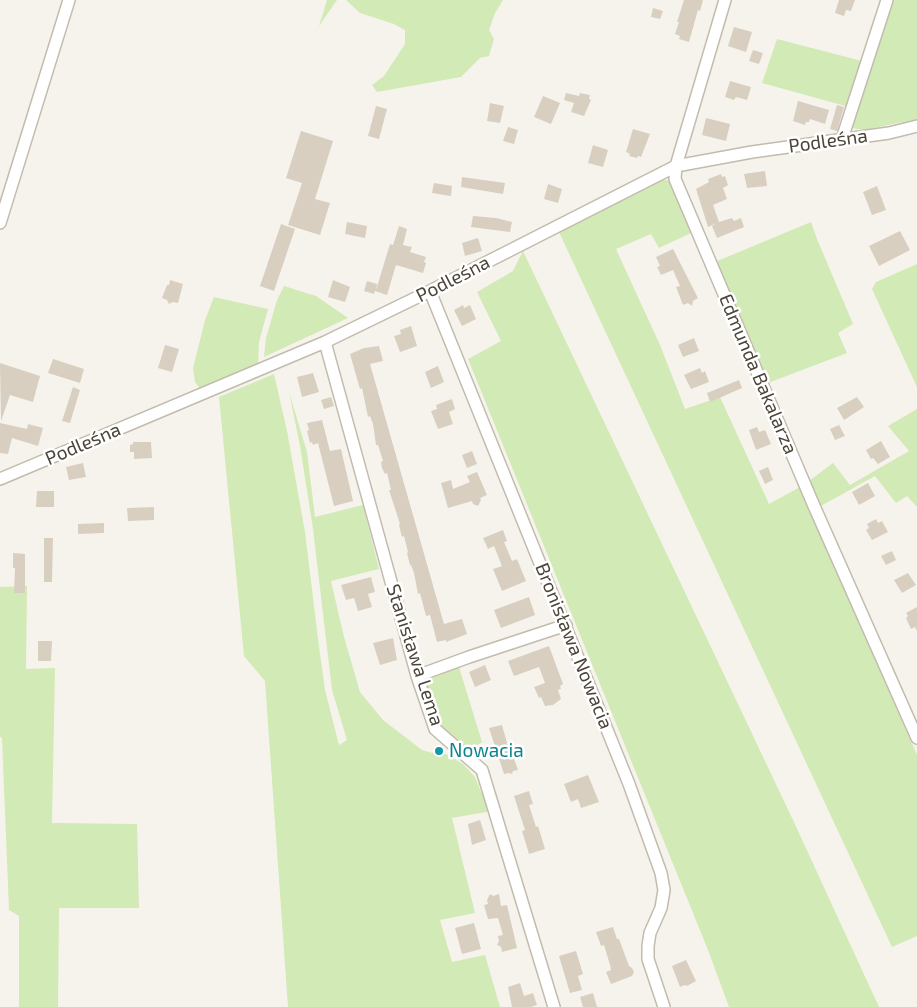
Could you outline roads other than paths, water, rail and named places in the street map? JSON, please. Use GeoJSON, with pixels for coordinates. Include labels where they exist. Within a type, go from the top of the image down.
{"type":"FeatureCollection","features":[{"type":"Feature","properties":{"kind":"street"},"geometry":{"type":"LineString","coordinates":[[0,223],[69,0]]}},
{"type":"Feature","properties":{"kind":"street","name":"Edmunda Bakalarza"},"geometry":{"type":"LineString","coordinates":[[725,0],[676,166],[675,179],[818,515],[917,738]]}},
{"type":"Feature","properties":{"kind":"street"},"geometry":{"type":"LineString","coordinates":[[842,139],[888,0]]}},
{"type":"Feature","properties":{"kind":"street","name":"Podleśna"},"geometry":{"type":"LineString","coordinates":[[0,479],[325,342],[676,166],[917,126]]}},
{"type":"Feature","properties":{"kind":"street","name":"Bronisława Nowacia"},"geometry":{"type":"LineString","coordinates":[[430,291],[566,625],[629,784],[661,873],[664,890],[660,908],[650,932],[648,959],[664,1007]]}},
{"type":"Feature","properties":{"kind":"street","name":"Stanisława Lema"},"geometry":{"type":"LineString","coordinates":[[325,342],[418,676],[435,729],[482,770],[554,1007]]}},
{"type":"Feature","properties":{"kind":"street"},"geometry":{"type":"LineString","coordinates":[[418,676],[566,625]]}},
{"type":"Feature","properties":{"kind":"place","name":"Nowacia"},"geometry":{"type":"Point","coordinates":[439,751]}}]}
